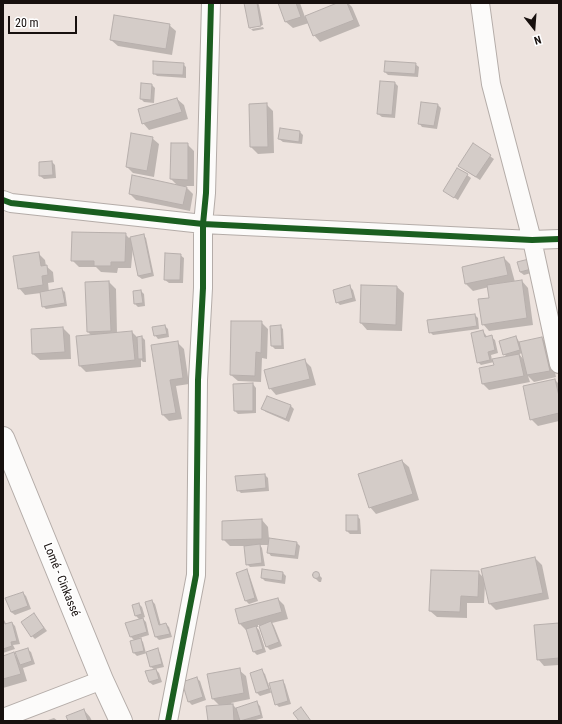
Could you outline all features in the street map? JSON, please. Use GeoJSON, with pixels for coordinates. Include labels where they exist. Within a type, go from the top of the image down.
{"type":"FeatureCollection","features":[{"type":"Feature","properties":{"kind":"highway","name":"Lomé - Cinkassé"},"geometry":{"type":"LineString","coordinates":[[3,438],[102,680],[121,721]]}},
{"type":"Feature","properties":{"kind":"street"},"geometry":{"type":"LineString","coordinates":[[168,721],[196,575],[198,380],[203,288],[203,224],[206,193],[211,3]]}},
{"type":"Feature","properties":{"kind":"street"},"geometry":{"type":"LineString","coordinates":[[480,3],[491,84],[532,240],[559,364]]}},
{"type":"Feature","properties":{"kind":"street"},"geometry":{"type":"LineString","coordinates":[[3,200],[11,203],[203,224],[532,240],[559,239]]}},
{"type":"Feature","properties":{"kind":"street"},"geometry":{"type":"LineString","coordinates":[[3,718],[102,680]]}},
{"type":"Feature","properties":{"kind":"building"},"geometry":{"type":"Polygon","coordinates":[[[244,3],[257,3],[261,26],[249,28],[244,3]]]}},
{"type":"Feature","properties":{"kind":"building"},"geometry":{"type":"Polygon","coordinates":[[[278,3],[296,3],[301,17],[285,22],[278,3]]]}},
{"type":"Feature","properties":{"kind":"building"},"geometry":{"type":"Polygon","coordinates":[[[337,3],[347,3],[354,20],[313,36],[305,16],[337,3]]]}},
{"type":"Feature","properties":{"kind":"building"},"geometry":{"type":"Polygon","coordinates":[[[114,15],[170,24],[166,49],[110,40],[114,15]]]}},
{"type":"Feature","properties":{"kind":"building"},"geometry":{"type":"Polygon","coordinates":[[[153,61],[184,63],[183,75],[153,74],[153,61]]]}},
{"type":"Feature","properties":{"kind":"building"},"geometry":{"type":"Polygon","coordinates":[[[385,61],[416,63],[415,74],[384,72],[385,61]]]}},
{"type":"Feature","properties":{"kind":"building"},"geometry":{"type":"Polygon","coordinates":[[[380,81],[395,82],[392,115],[377,114],[380,81]]]}},
{"type":"Feature","properties":{"kind":"building"},"geometry":{"type":"Polygon","coordinates":[[[141,83],[152,84],[151,100],[140,99],[141,83]]]}},
{"type":"Feature","properties":{"kind":"building"},"geometry":{"type":"Polygon","coordinates":[[[177,98],[182,112],[142,124],[138,109],[177,98]]]}},
{"type":"Feature","properties":{"kind":"building"},"geometry":{"type":"Polygon","coordinates":[[[421,102],[438,104],[434,126],[418,124],[421,102]]]}},
{"type":"Feature","properties":{"kind":"building"},"geometry":{"type":"Polygon","coordinates":[[[267,103],[268,147],[250,147],[249,104],[267,103]]]}},
{"type":"Feature","properties":{"kind":"building"},"geometry":{"type":"Polygon","coordinates":[[[280,128],[300,131],[299,142],[278,139],[280,128]]]}},
{"type":"Feature","properties":{"kind":"building"},"geometry":{"type":"Polygon","coordinates":[[[131,133],[153,137],[147,171],[126,167],[131,133]]]}},
{"type":"Feature","properties":{"kind":"building"},"geometry":{"type":"Polygon","coordinates":[[[171,143],[188,143],[188,180],[170,179],[171,143]]]}},
{"type":"Feature","properties":{"kind":"building"},"geometry":{"type":"Polygon","coordinates":[[[473,143],[491,155],[476,177],[458,166],[473,143]]]}},
{"type":"Feature","properties":{"kind":"building"},"geometry":{"type":"Polygon","coordinates":[[[52,161],[53,175],[39,176],[39,162],[52,161]]]}},
{"type":"Feature","properties":{"kind":"building"},"geometry":{"type":"Polygon","coordinates":[[[457,168],[468,174],[454,198],[443,191],[457,168]]]}},
{"type":"Feature","properties":{"kind":"building"},"geometry":{"type":"Polygon","coordinates":[[[132,175],[187,187],[183,205],[129,194],[132,175]]]}},
{"type":"Feature","properties":{"kind":"building"},"geometry":{"type":"Polygon","coordinates":[[[72,232],[126,233],[125,262],[111,262],[111,266],[94,266],[94,261],[71,261],[72,232]]]}},
{"type":"Feature","properties":{"kind":"building"},"geometry":{"type":"Polygon","coordinates":[[[144,234],[152,273],[138,276],[130,237],[144,234]]]}},
{"type":"Feature","properties":{"kind":"building"},"geometry":{"type":"Polygon","coordinates":[[[39,252],[41,266],[47,265],[48,275],[42,276],[43,285],[18,289],[13,256],[39,252]]]}},
{"type":"Feature","properties":{"kind":"building"},"geometry":{"type":"Polygon","coordinates":[[[165,253],[181,254],[180,280],[164,280],[165,253]]]}},
{"type":"Feature","properties":{"kind":"building"},"geometry":{"type":"Polygon","coordinates":[[[504,257],[508,275],[465,284],[462,267],[504,257]]]}},
{"type":"Feature","properties":{"kind":"building"},"geometry":{"type":"Polygon","coordinates":[[[533,258],[535,268],[520,272],[517,262],[533,258]]]}},
{"type":"Feature","properties":{"kind":"building"},"geometry":{"type":"Polygon","coordinates":[[[522,280],[527,318],[482,325],[478,299],[489,298],[487,285],[522,280]]]}},
{"type":"Feature","properties":{"kind":"building"},"geometry":{"type":"Polygon","coordinates":[[[109,281],[111,331],[87,332],[85,282],[109,281]]]}},
{"type":"Feature","properties":{"kind":"building"},"geometry":{"type":"Polygon","coordinates":[[[350,285],[353,298],[336,303],[333,290],[350,285]]]}},
{"type":"Feature","properties":{"kind":"building"},"geometry":{"type":"Polygon","coordinates":[[[361,285],[397,286],[396,325],[360,323],[361,285]]]}},
{"type":"Feature","properties":{"kind":"building"},"geometry":{"type":"Polygon","coordinates":[[[62,288],[65,303],[42,307],[40,292],[62,288]]]}},
{"type":"Feature","properties":{"kind":"building"},"geometry":{"type":"Polygon","coordinates":[[[141,290],[143,303],[134,304],[133,291],[141,290]]]}},
{"type":"Feature","properties":{"kind":"building"},"geometry":{"type":"Polygon","coordinates":[[[475,314],[477,326],[429,333],[427,320],[475,314]]]}},
{"type":"Feature","properties":{"kind":"building"},"geometry":{"type":"Polygon","coordinates":[[[231,321],[262,321],[261,353],[256,352],[255,376],[230,375],[231,321]]]}},
{"type":"Feature","properties":{"kind":"building"},"geometry":{"type":"Polygon","coordinates":[[[165,325],[167,334],[154,336],[152,327],[165,325]]]}},
{"type":"Feature","properties":{"kind":"building"},"geometry":{"type":"Polygon","coordinates":[[[281,325],[282,346],[271,346],[270,326],[281,325]]]}},
{"type":"Feature","properties":{"kind":"building"},"geometry":{"type":"Polygon","coordinates":[[[63,327],[65,352],[32,354],[31,329],[63,327]]]}},
{"type":"Feature","properties":{"kind":"building"},"geometry":{"type":"Polygon","coordinates":[[[483,330],[485,337],[492,335],[495,350],[488,352],[490,360],[477,363],[471,333],[483,330]]]}},
{"type":"Feature","properties":{"kind":"building"},"geometry":{"type":"Polygon","coordinates":[[[132,331],[135,360],[79,366],[76,336],[132,331]]]}},
{"type":"Feature","properties":{"kind":"building"},"geometry":{"type":"Polygon","coordinates":[[[142,336],[143,359],[138,359],[137,337],[142,336]]]}},
{"type":"Feature","properties":{"kind":"building"},"geometry":{"type":"Polygon","coordinates":[[[516,336],[520,350],[503,355],[499,341],[516,336]]]}},
{"type":"Feature","properties":{"kind":"building"},"geometry":{"type":"Polygon","coordinates":[[[542,337],[550,371],[527,375],[519,342],[542,337]]]}},
{"type":"Feature","properties":{"kind":"building"},"geometry":{"type":"Polygon","coordinates":[[[178,341],[183,378],[170,380],[176,413],[162,415],[151,345],[178,341]]]}},
{"type":"Feature","properties":{"kind":"building"},"geometry":{"type":"Polygon","coordinates":[[[519,354],[524,376],[482,384],[479,368],[494,365],[492,359],[519,354]]]}},
{"type":"Feature","properties":{"kind":"building"},"geometry":{"type":"Polygon","coordinates":[[[305,359],[310,379],[269,389],[264,370],[305,359]]]}},
{"type":"Feature","properties":{"kind":"building"},"geometry":{"type":"Polygon","coordinates":[[[555,379],[559,396],[559,413],[530,420],[523,386],[555,379]]]}},
{"type":"Feature","properties":{"kind":"building"},"geometry":{"type":"Polygon","coordinates":[[[253,383],[253,411],[234,411],[233,384],[253,383]]]}},
{"type":"Feature","properties":{"kind":"building"},"geometry":{"type":"Polygon","coordinates":[[[267,396],[291,405],[286,419],[261,409],[267,396]]]}},
{"type":"Feature","properties":{"kind":"building"},"geometry":{"type":"Polygon","coordinates":[[[402,460],[413,494],[369,508],[358,474],[402,460]]]}},
{"type":"Feature","properties":{"kind":"building"},"geometry":{"type":"Polygon","coordinates":[[[265,474],[266,488],[237,491],[235,476],[265,474]]]}},
{"type":"Feature","properties":{"kind":"building"},"geometry":{"type":"Polygon","coordinates":[[[346,515],[358,515],[358,531],[346,531],[346,515]]]}},
{"type":"Feature","properties":{"kind":"building"},"geometry":{"type":"Polygon","coordinates":[[[262,519],[262,539],[222,540],[222,521],[262,519]]]}},
{"type":"Feature","properties":{"kind":"building"},"geometry":{"type":"Polygon","coordinates":[[[269,538],[297,542],[295,556],[267,553],[269,538]]]}},
{"type":"Feature","properties":{"kind":"building"},"geometry":{"type":"Polygon","coordinates":[[[260,544],[262,563],[246,565],[244,546],[260,544]]]}},
{"type":"Feature","properties":{"kind":"building"},"geometry":{"type":"Polygon","coordinates":[[[535,557],[543,593],[489,604],[481,569],[535,557]]]}},
{"type":"Feature","properties":{"kind":"building"},"geometry":{"type":"Polygon","coordinates":[[[247,569],[255,598],[245,601],[236,573],[247,569]]]}},
{"type":"Feature","properties":{"kind":"building"},"geometry":{"type":"Polygon","coordinates":[[[262,569],[283,572],[282,581],[261,578],[262,569]]]}},
{"type":"Feature","properties":{"kind":"building"},"geometry":{"type":"Polygon","coordinates":[[[431,570],[479,571],[478,597],[461,596],[460,612],[429,611],[431,570]]]}},
{"type":"Feature","properties":{"kind":"building"},"geometry":{"type":"Polygon","coordinates":[[[316,571],[319,572],[319,578],[316,579],[313,578],[312,575],[313,572],[316,571]]]}},
{"type":"Feature","properties":{"kind":"building"},"geometry":{"type":"Polygon","coordinates":[[[23,592],[28,606],[11,612],[5,598],[23,592]]]}},
{"type":"Feature","properties":{"kind":"building"},"geometry":{"type":"Polygon","coordinates":[[[278,598],[282,612],[239,624],[235,609],[278,598]]]}},
{"type":"Feature","properties":{"kind":"building"},"geometry":{"type":"Polygon","coordinates":[[[152,600],[159,625],[166,623],[170,634],[155,637],[145,602],[152,600]]]}},
{"type":"Feature","properties":{"kind":"building"},"geometry":{"type":"Polygon","coordinates":[[[139,603],[142,614],[135,616],[132,605],[139,603]]]}},
{"type":"Feature","properties":{"kind":"building"},"geometry":{"type":"Polygon","coordinates":[[[34,613],[44,628],[31,637],[21,622],[34,613]]]}},
{"type":"Feature","properties":{"kind":"building"},"geometry":{"type":"Polygon","coordinates":[[[3,618],[5,624],[12,622],[17,641],[11,642],[12,646],[3,649],[3,618]]]}},
{"type":"Feature","properties":{"kind":"building"},"geometry":{"type":"Polygon","coordinates":[[[143,618],[147,632],[130,637],[125,623],[143,618]]]}},
{"type":"Feature","properties":{"kind":"building"},"geometry":{"type":"Polygon","coordinates":[[[271,621],[279,642],[266,647],[259,626],[271,621]]]}},
{"type":"Feature","properties":{"kind":"building"},"geometry":{"type":"Polygon","coordinates":[[[559,623],[559,658],[537,660],[534,625],[559,623]]]}},
{"type":"Feature","properties":{"kind":"building"},"geometry":{"type":"Polygon","coordinates":[[[256,626],[263,649],[253,652],[246,629],[256,626]]]}},
{"type":"Feature","properties":{"kind":"building"},"geometry":{"type":"Polygon","coordinates":[[[141,638],[144,651],[133,653],[130,641],[141,638]]]}},
{"type":"Feature","properties":{"kind":"building"},"geometry":{"type":"Polygon","coordinates":[[[28,648],[32,661],[20,665],[15,652],[28,648]]]}},
{"type":"Feature","properties":{"kind":"building"},"geometry":{"type":"Polygon","coordinates":[[[158,648],[162,664],[150,667],[146,652],[158,648]]]}},
{"type":"Feature","properties":{"kind":"building"},"geometry":{"type":"Polygon","coordinates":[[[14,652],[21,674],[3,679],[3,656],[14,652]]]}},
{"type":"Feature","properties":{"kind":"building"},"geometry":{"type":"Polygon","coordinates":[[[240,668],[244,693],[212,699],[207,674],[240,668]]]}},
{"type":"Feature","properties":{"kind":"building"},"geometry":{"type":"Polygon","coordinates":[[[156,669],[159,679],[149,682],[145,671],[156,669]]]}},
{"type":"Feature","properties":{"kind":"building"},"geometry":{"type":"Polygon","coordinates":[[[262,669],[269,689],[256,693],[250,673],[262,669]]]}},
{"type":"Feature","properties":{"kind":"building"},"geometry":{"type":"Polygon","coordinates":[[[197,677],[203,697],[188,702],[182,682],[197,677]]]}},
{"type":"Feature","properties":{"kind":"building"},"geometry":{"type":"Polygon","coordinates":[[[283,680],[288,701],[275,705],[269,683],[283,680]]]}},
{"type":"Feature","properties":{"kind":"building"},"geometry":{"type":"Polygon","coordinates":[[[257,701],[261,715],[240,721],[236,708],[257,701]]]}},
{"type":"Feature","properties":{"kind":"building"},"geometry":{"type":"Polygon","coordinates":[[[233,704],[234,721],[208,721],[206,706],[233,704]]]}},
{"type":"Feature","properties":{"kind":"building"},"geometry":{"type":"Polygon","coordinates":[[[301,707],[311,721],[299,721],[293,713],[301,707]]]}},
{"type":"Feature","properties":{"kind":"building"},"geometry":{"type":"Polygon","coordinates":[[[84,709],[88,721],[68,721],[66,716],[84,709]]]}},
{"type":"Feature","properties":{"kind":"cycle path"},"geometry":{"type":"LineString","coordinates":[[168,721],[196,575],[198,380],[203,288],[203,224],[206,193],[211,3]]}},
{"type":"Feature","properties":{"kind":"cycle path"},"geometry":{"type":"LineString","coordinates":[[3,200],[11,203],[203,224],[532,240],[559,239]]}}]}
